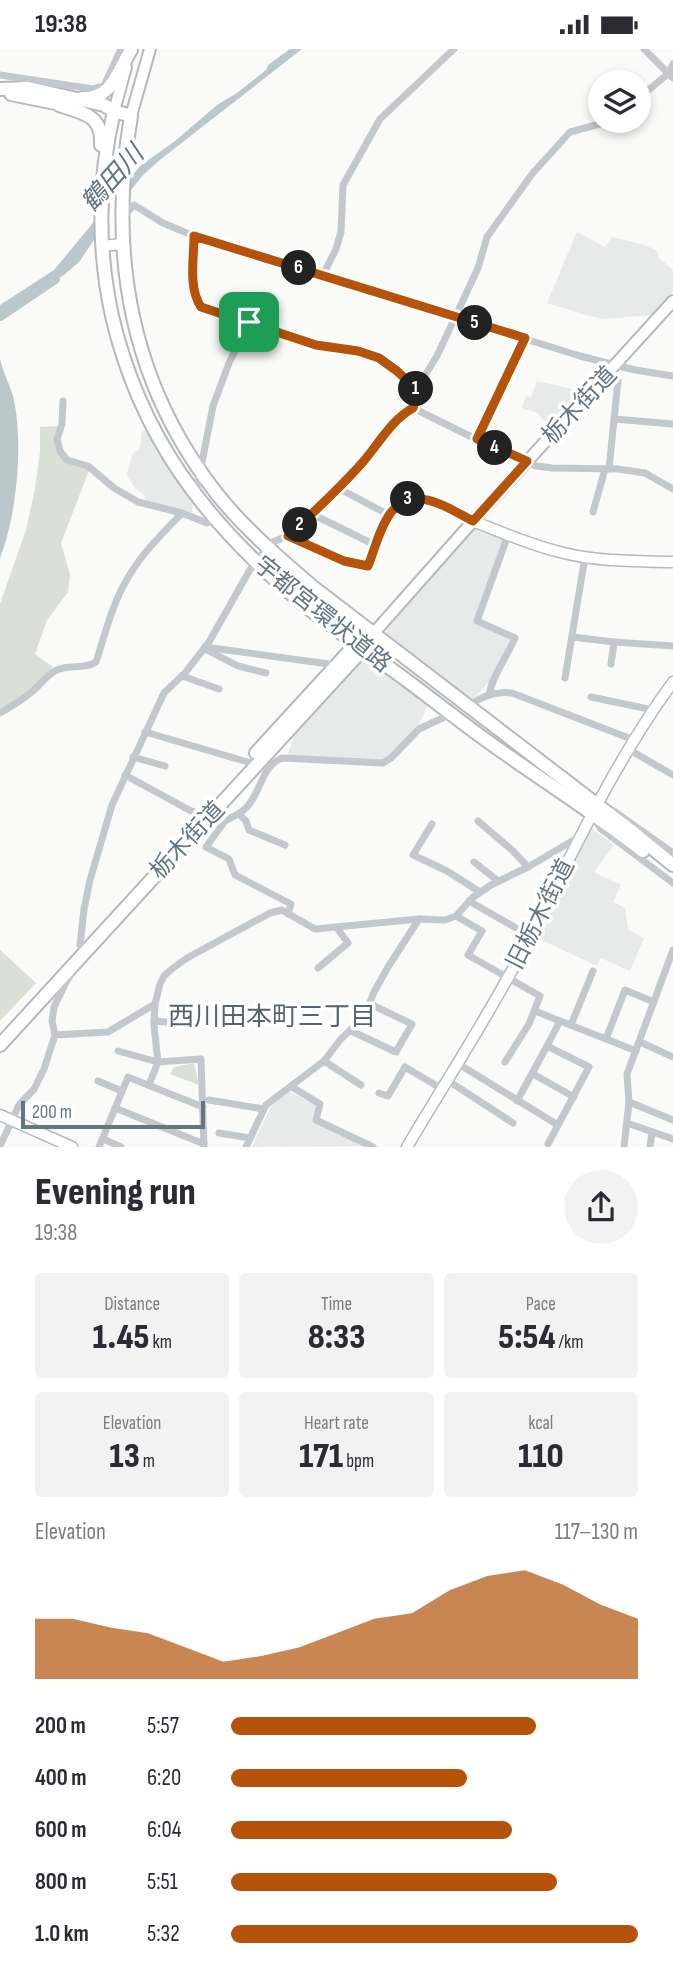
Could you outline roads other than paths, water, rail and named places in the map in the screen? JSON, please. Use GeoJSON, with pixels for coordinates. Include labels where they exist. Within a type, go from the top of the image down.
{"type":"FeatureCollection","features":[{"type":"Feature","properties":{"kind":"highway"},"geometry":{"type":"LineString","coordinates":[[64,96],[87,98],[100,95],[114,84],[128,49]]}},
{"type":"Feature","properties":{"kind":"highway"},"geometry":{"type":"LineString","coordinates":[[0,91],[29,88],[104,105],[131,116]]}},
{"type":"Feature","properties":{"kind":"highway"},"geometry":{"type":"LineString","coordinates":[[0,91],[85,113],[94,119],[101,130],[103,173]]}},
{"type":"Feature","properties":{"kind":"highway"},"geometry":{"type":"LineString","coordinates":[[43,101],[114,111]]}},
{"type":"Feature","properties":{"kind":"highway","name":"宇都宮環状道路"},"geometry":{"type":"LineString","coordinates":[[114,111],[100,206],[110,306],[129,374],[145,410],[167,456],[196,497],[256,561],[297,599],[451,714],[595,810],[631,830],[673,865]]}},
{"type":"Feature","properties":{"kind":"highway","name":"宇都宮環状道路"},"geometry":{"type":"LineString","coordinates":[[131,116],[123,177],[122,244],[132,316],[148,367],[176,430],[218,494],[267,548],[313,587],[469,706],[673,874]]}},
{"type":"Feature","properties":{"kind":"highway","name":"栃木街道"},"geometry":{"type":"LineString","coordinates":[[0,1045],[204,816],[373,634]]}},
{"type":"Feature","properties":{"kind":"highway","name":"栃木街道"},"geometry":{"type":"LineString","coordinates":[[0,1032],[204,816],[248,762],[336,665],[360,647]]}},
{"type":"Feature","properties":{"kind":"main road","name":"宇都宮環状道路"},"geometry":{"type":"LineString","coordinates":[[114,111],[128,49]]}},
{"type":"Feature","properties":{"kind":"main road","name":"宇都宮環状道路"},"geometry":{"type":"LineString","coordinates":[[131,116],[149,53]]}},
{"type":"Feature","properties":{"kind":"main road","name":"栃木街道"},"geometry":{"type":"LineString","coordinates":[[373,634],[673,301]]}},
{"type":"Feature","properties":{"kind":"street"},"geometry":{"type":"LineString","coordinates":[[0,75],[93,89],[104,86],[128,49],[149,53]]}},
{"type":"Feature","properties":{"kind":"street"},"geometry":{"type":"LineString","coordinates":[[323,275],[337,249],[341,232],[343,185],[380,119],[454,49]]}},
{"type":"Feature","properties":{"kind":"street"},"geometry":{"type":"LineString","coordinates":[[644,49],[671,75]]}},
{"type":"Feature","properties":{"kind":"street"},"geometry":{"type":"LineString","coordinates":[[651,89],[671,75],[673,64]]}},
{"type":"Feature","properties":{"kind":"street"},"geometry":{"type":"LineString","coordinates":[[80,945],[90,880],[112,804],[164,693],[205,648],[256,561],[267,548],[273,542],[288,536],[312,514],[361,464],[401,415],[413,408],[418,391],[478,268],[487,237],[532,174],[570,132],[588,127]]}},
{"type":"Feature","properties":{"kind":"street"},"geometry":{"type":"LineString","coordinates":[[122,219],[134,205],[163,223],[194,236],[613,367],[673,376]]}},
{"type":"Feature","properties":{"kind":"street"},"geometry":{"type":"LineString","coordinates":[[194,236],[193,286],[201,307],[316,345],[358,351],[379,358],[418,391]]}},
{"type":"Feature","properties":{"kind":"street"},"geometry":{"type":"LineString","coordinates":[[102,243],[122,244]]}},
{"type":"Feature","properties":{"kind":"street"},"geometry":{"type":"LineString","coordinates":[[196,497],[213,406],[229,363],[249,322]]}},
{"type":"Feature","properties":{"kind":"street"},"geometry":{"type":"LineString","coordinates":[[477,439],[525,338]]}},
{"type":"Feature","properties":{"kind":"street"},"geometry":{"type":"LineString","coordinates":[[593,512],[607,469],[614,419],[618,380],[613,367]]}},
{"type":"Feature","properties":{"kind":"street"},"geometry":{"type":"LineString","coordinates":[[63,401],[62,424],[57,439],[60,451],[67,460],[89,465],[114,488],[138,502],[182,513],[207,523],[214,518]]}},
{"type":"Feature","properties":{"kind":"street"},"geometry":{"type":"LineString","coordinates":[[413,408],[536,466],[645,473],[673,489]]}},
{"type":"Feature","properties":{"kind":"street"},"geometry":{"type":"LineString","coordinates":[[614,419],[673,424]]}},
{"type":"Feature","properties":{"kind":"street"},"geometry":{"type":"LineString","coordinates":[[338,488],[390,515]]}},
{"type":"Feature","properties":{"kind":"street"},"geometry":{"type":"LineString","coordinates":[[288,536],[344,561],[368,566],[386,520],[398,504],[411,498],[428,500],[543,548],[585,557],[673,562]]}},
{"type":"Feature","properties":{"kind":"street"},"geometry":{"type":"LineString","coordinates":[[0,713],[11,708],[57,670],[96,663],[127,577],[148,549],[182,513]]}},
{"type":"Feature","properties":{"kind":"street"},"geometry":{"type":"LineString","coordinates":[[312,514],[374,545]]}},
{"type":"Feature","properties":{"kind":"street"},"geometry":{"type":"LineString","coordinates":[[489,695],[491,684],[508,656],[515,638],[477,621],[508,535]]}},
{"type":"Feature","properties":{"kind":"street"},"geometry":{"type":"LineString","coordinates":[[565,678],[585,557]]}},
{"type":"Feature","properties":{"kind":"street"},"geometry":{"type":"LineString","coordinates":[[572,637],[673,646]]}},
{"type":"Feature","properties":{"kind":"street"},"geometry":{"type":"LineString","coordinates":[[611,664],[614,642]]}},
{"type":"Feature","properties":{"kind":"street"},"geometry":{"type":"LineString","coordinates":[[205,648],[336,665]]}},
{"type":"Feature","properties":{"kind":"street"},"geometry":{"type":"LineString","coordinates":[[205,648],[238,666],[265,673]]}},
{"type":"Feature","properties":{"kind":"street"},"geometry":{"type":"LineString","coordinates":[[182,676],[219,689]]}},
{"type":"Feature","properties":{"kind":"street","name":"旧栃木街道"},"geometry":{"type":"LineString","coordinates":[[407,1146],[508,978],[579,837],[628,749],[672,687]]}},
{"type":"Feature","properties":{"kind":"street"},"geometry":{"type":"LineString","coordinates":[[469,706],[498,692],[517,694],[634,740]]}},
{"type":"Feature","properties":{"kind":"street"},"geometry":{"type":"LineString","coordinates":[[590,697],[653,711]]}},
{"type":"Feature","properties":{"kind":"street"},"geometry":{"type":"LineString","coordinates":[[288,913],[291,904],[236,875],[229,859],[206,848],[225,821],[250,804],[265,772],[282,758],[383,763],[427,723],[451,714]]}},
{"type":"Feature","properties":{"kind":"street"},"geometry":{"type":"LineString","coordinates":[[145,732],[248,762]]}},
{"type":"Feature","properties":{"kind":"street"},"geometry":{"type":"LineString","coordinates":[[628,749],[673,775]]}},
{"type":"Feature","properties":{"kind":"street"},"geometry":{"type":"LineString","coordinates":[[133,757],[165,766]]}},
{"type":"Feature","properties":{"kind":"street"},"geometry":{"type":"LineString","coordinates":[[125,775],[204,816],[225,821]]}},
{"type":"Feature","properties":{"kind":"street"},"geometry":{"type":"LineString","coordinates":[[673,853],[614,811],[595,810],[601,829],[673,883]]}},
{"type":"Feature","properties":{"kind":"street"},"geometry":{"type":"LineString","coordinates":[[239,814],[246,821],[249,830],[285,845]]}},
{"type":"Feature","properties":{"kind":"street"},"geometry":{"type":"LineString","coordinates":[[478,821],[528,867]]}},
{"type":"Feature","properties":{"kind":"street"},"geometry":{"type":"LineString","coordinates":[[432,824],[413,855],[447,871],[480,892]]}},
{"type":"Feature","properties":{"kind":"street"},"geometry":{"type":"LineString","coordinates":[[149,1085],[158,1062],[155,1004],[164,976],[173,968],[270,913],[282,910],[315,929],[419,919],[445,920],[456,916],[480,892],[579,837]]}},
{"type":"Feature","properties":{"kind":"street"},"geometry":{"type":"LineString","coordinates":[[474,862],[498,881]]}},
{"type":"Feature","properties":{"kind":"street"},"geometry":{"type":"LineString","coordinates":[[470,901],[530,936]]}},
{"type":"Feature","properties":{"kind":"street"},"geometry":{"type":"LineString","coordinates":[[456,916],[482,931],[468,955],[540,996],[529,1024],[505,1062]]}},
{"type":"Feature","properties":{"kind":"street"},"geometry":{"type":"LineString","coordinates":[[246,1146],[266,1105],[324,1061],[340,1040],[364,1017],[388,967],[419,919]]}},
{"type":"Feature","properties":{"kind":"street"},"geometry":{"type":"LineString","coordinates":[[318,968],[348,943],[337,928]]}},
{"type":"Feature","properties":{"kind":"street"},"geometry":{"type":"LineString","coordinates":[[624,1146],[629,1102],[627,1075],[673,950]]}},
{"type":"Feature","properties":{"kind":"street"},"geometry":{"type":"LineString","coordinates":[[571,1025],[593,971]]}},
{"type":"Feature","properties":{"kind":"street"},"geometry":{"type":"LineString","coordinates":[[0,1146],[19,1105],[34,1089],[39,1079],[55,1035],[52,1021],[54,1007],[74,972]]}},
{"type":"Feature","properties":{"kind":"street"},"geometry":{"type":"LineString","coordinates":[[606,1039],[625,990],[654,1002]]}},
{"type":"Feature","properties":{"kind":"street"},"geometry":{"type":"LineString","coordinates":[[55,1035],[108,1032],[155,1004]]}},
{"type":"Feature","properties":{"kind":"street"},"geometry":{"type":"LineString","coordinates":[[351,1031],[396,1052],[412,1024],[370,1004]]}},
{"type":"Feature","properties":{"kind":"street"},"geometry":{"type":"LineString","coordinates":[[535,1011],[636,1051]]}},
{"type":"Feature","properties":{"kind":"street"},"geometry":{"type":"LineString","coordinates":[[154,1021],[191,1024],[200,1013]]}},
{"type":"Feature","properties":{"kind":"street"},"geometry":{"type":"LineString","coordinates":[[517,1101],[560,1021]]}},
{"type":"Feature","properties":{"kind":"street"},"geometry":{"type":"LineString","coordinates":[[640,1042],[673,1057]]}},
{"type":"Feature","properties":{"kind":"street"},"geometry":{"type":"LineString","coordinates":[[547,1046],[589,1067],[548,1144]]}},
{"type":"Feature","properties":{"kind":"street"},"geometry":{"type":"LineString","coordinates":[[115,1108],[204,1145],[201,1059],[158,1062],[118,1051]]}},
{"type":"Feature","properties":{"kind":"street"},"geometry":{"type":"LineString","coordinates":[[324,1061],[362,1085]]}},
{"type":"Feature","properties":{"kind":"street"},"geometry":{"type":"LineString","coordinates":[[457,1063],[558,1125]]}},
{"type":"Feature","properties":{"kind":"street"},"geometry":{"type":"LineString","coordinates":[[379,1093],[388,1096],[405,1067],[444,1084],[513,1123]]}},
{"type":"Feature","properties":{"kind":"street"},"geometry":{"type":"LineString","coordinates":[[533,1074],[574,1097]]}},
{"type":"Feature","properties":{"kind":"street"},"geometry":{"type":"LineString","coordinates":[[121,1146],[101,1143],[128,1077],[203,1107]]}},
{"type":"Feature","properties":{"kind":"street"},"geometry":{"type":"LineString","coordinates":[[98,1081],[122,1091]]}},
{"type":"Feature","properties":{"kind":"street"},"geometry":{"type":"LineString","coordinates":[[292,1087],[320,1104],[316,1120],[373,1146]]}},
{"type":"Feature","properties":{"kind":"street"},"geometry":{"type":"LineString","coordinates":[[209,1101],[264,1109]]}},
{"type":"Feature","properties":{"kind":"street"},"geometry":{"type":"LineString","coordinates":[[629,1102],[673,1121]]}},
{"type":"Feature","properties":{"kind":"street"},"geometry":{"type":"LineString","coordinates":[[0,1115],[72,1146]]}},
{"type":"Feature","properties":{"kind":"street"},"geometry":{"type":"LineString","coordinates":[[627,1123],[673,1139]]}},
{"type":"Feature","properties":{"kind":"street"},"geometry":{"type":"LineString","coordinates":[[650,1146],[652,1132]]}},
{"type":"Feature","properties":{"kind":"street"},"geometry":{"type":"LineString","coordinates":[[219,1133],[250,1138]]}},
{"type":"Feature","properties":{"kind":"waterway","name":"鶴田川"},"geometry":{"type":"LineString","coordinates":[[0,316],[55,279]]}},
{"type":"Feature","properties":{"kind":"district","name":"西川田本町三丁目"},"geometry":{"type":"Point","coordinates":[272,1016]}}]}
